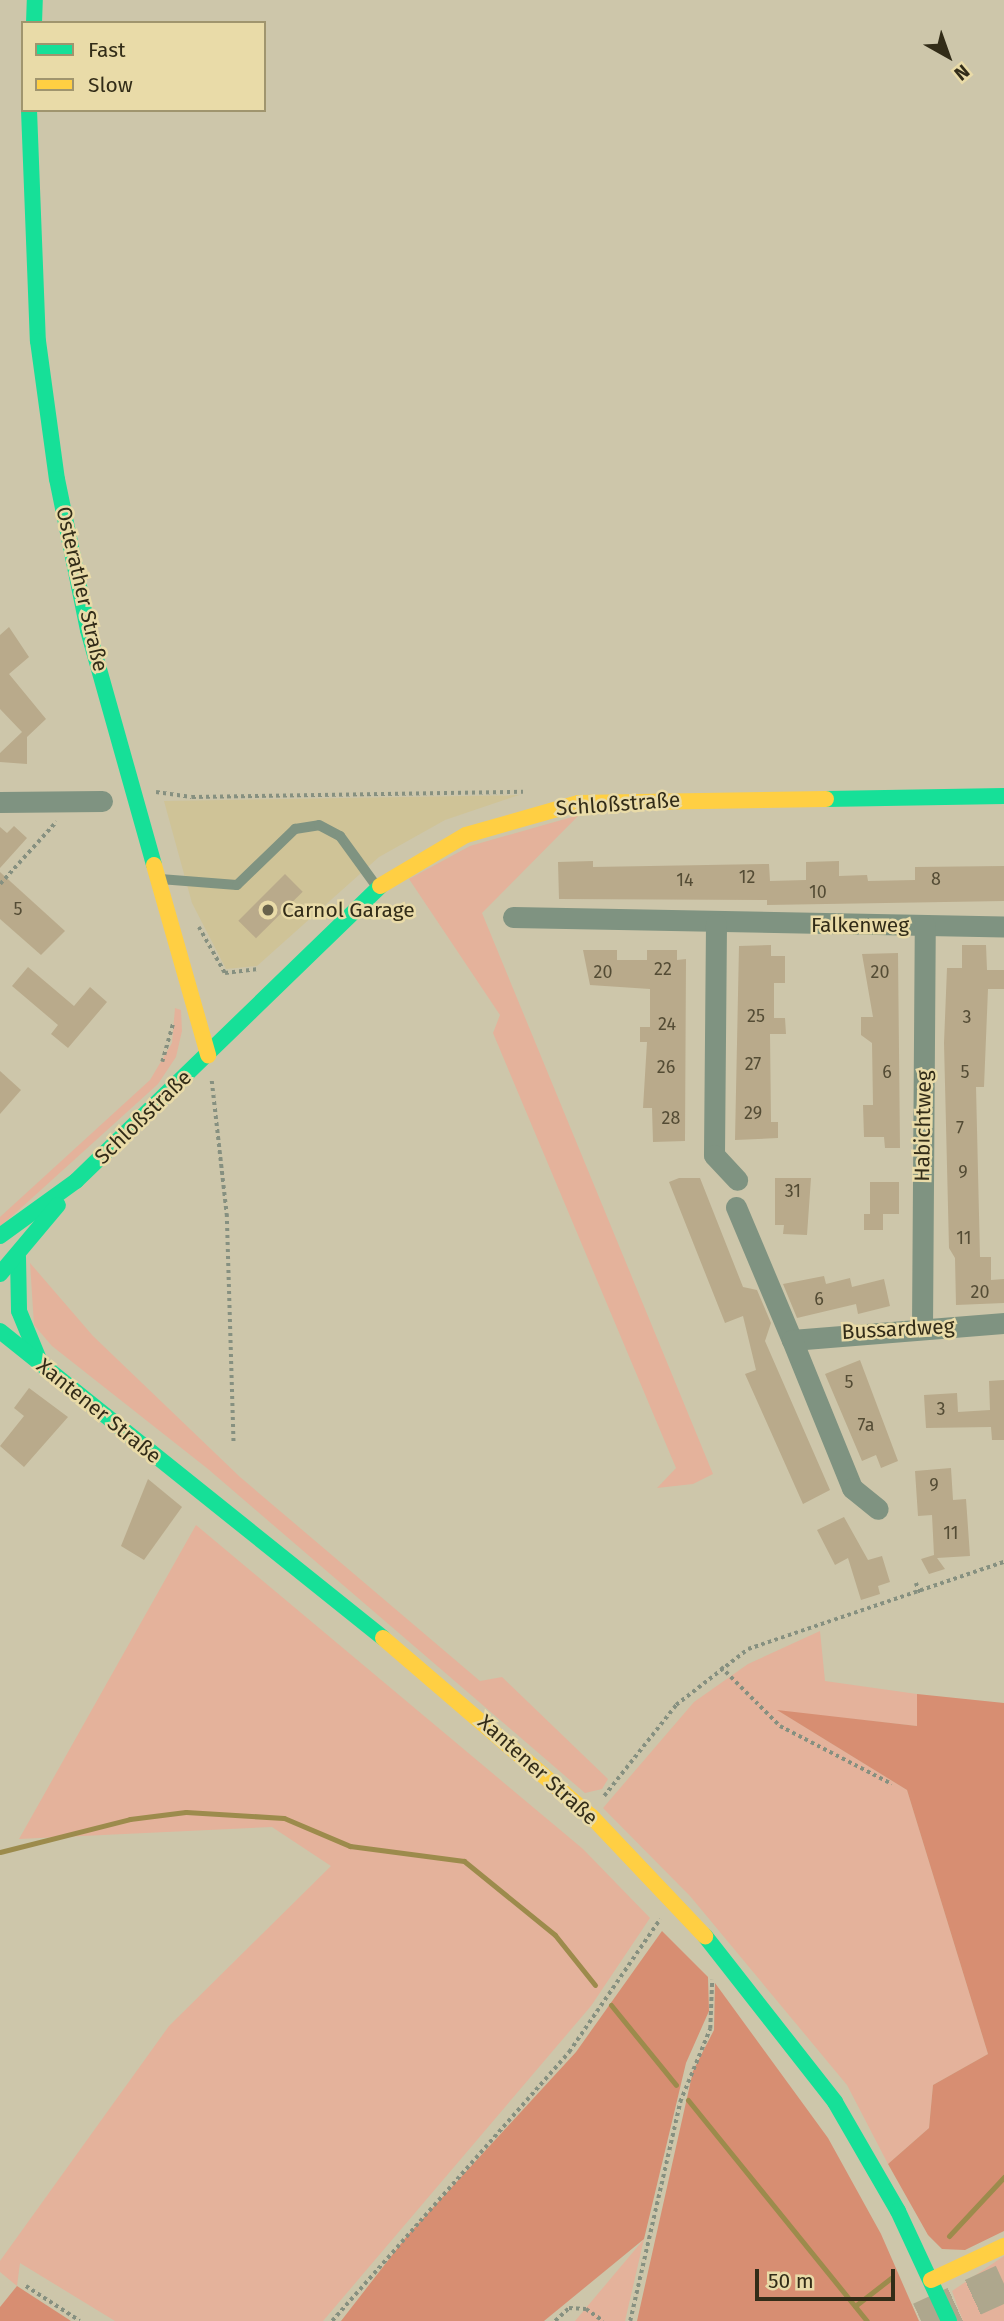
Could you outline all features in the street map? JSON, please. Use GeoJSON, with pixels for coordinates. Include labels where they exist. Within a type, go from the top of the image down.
{"type":"FeatureCollection","features":[{"type":"Feature","properties":{"kind":"main road"},"geometry":{"type":"LineString","coordinates":[[34,21],[35,0]]}},
{"type":"Feature","properties":{"kind":"main road","name":"Osterather Straße"},"geometry":{"type":"LineString","coordinates":[[29,112],[38,341],[57,479],[88,630],[208,1055]]}},
{"type":"Feature","properties":{"kind":"main road","name":"Schloßstraße"},"geometry":{"type":"LineString","coordinates":[[0,1236],[76,1181],[377,888],[466,835],[578,803],[1004,796]]}},
{"type":"Feature","properties":{"kind":"main road","name":"Schloßstraße"},"geometry":{"type":"LineString","coordinates":[[0,1274],[18,1257],[76,1181]]}},
{"type":"Feature","properties":{"kind":"main road"},"geometry":{"type":"LineString","coordinates":[[18,1257],[19,1311],[40,1362]]}},
{"type":"Feature","properties":{"kind":"main road","name":"Xantener Straße"},"geometry":{"type":"LineString","coordinates":[[0,1331],[429,1675],[591,1816],[723,1955],[802,2055],[863,2148],[931,2280],[949,2321]]}},
{"type":"Feature","properties":{"kind":"main road"},"geometry":{"type":"LineString","coordinates":[[931,2280],[1004,2246]]}},
{"type":"Feature","properties":{"kind":"street"},"geometry":{"type":"LineString","coordinates":[[0,802],[102,801]]}},
{"type":"Feature","properties":{"kind":"street","name":"Falkenweg"},"geometry":{"type":"LineString","coordinates":[[513,918],[716,924],[1004,926]]}},
{"type":"Feature","properties":{"kind":"street"},"geometry":{"type":"LineString","coordinates":[[716,924],[714,1155],[737,1180]]}},
{"type":"Feature","properties":{"kind":"street","name":"Habichtweg"},"geometry":{"type":"LineString","coordinates":[[922,1327],[925,925]]}},
{"type":"Feature","properties":{"kind":"street"},"geometry":{"type":"LineString","coordinates":[[736,1207],[852,1488],[878,1509]]}},
{"type":"Feature","properties":{"kind":"street","name":"Bussardweg"},"geometry":{"type":"LineString","coordinates":[[792,1340],[922,1327],[1004,1323]]}},
{"type":"Feature","properties":{"kind":"lane"},"geometry":{"type":"LineString","coordinates":[[160,879],[237,885],[295,829],[319,825],[340,836],[377,888]]}},
{"type":"Feature","properties":{"kind":"path"},"geometry":{"type":"LineString","coordinates":[[150,780],[157,804]]}},
{"type":"Feature","properties":{"kind":"path"},"geometry":{"type":"LineString","coordinates":[[153,792],[192,797],[533,793]]}},
{"type":"Feature","properties":{"kind":"path"},"geometry":{"type":"LineString","coordinates":[[0,884],[64,812],[65,802]]}},
{"type":"Feature","properties":{"kind":"path"},"geometry":{"type":"LineString","coordinates":[[194,915],[225,972]]}},
{"type":"Feature","properties":{"kind":"path"},"geometry":{"type":"LineString","coordinates":[[208,1055],[228,1214],[234,1445]]}},
{"type":"Feature","properties":{"kind":"path"},"geometry":{"type":"LineString","coordinates":[[591,1816],[667,1715],[721,1667],[748,1649],[921,1594],[1004,1562]]}},
{"type":"Feature","properties":{"kind":"path"},"geometry":{"type":"LineString","coordinates":[[916,1583],[921,1594]]}},
{"type":"Feature","properties":{"kind":"path"},"geometry":{"type":"LineString","coordinates":[[721,1667],[780,1726],[892,1784]]}},
{"type":"Feature","properties":{"kind":"path"},"geometry":{"type":"LineString","coordinates":[[332,2321],[569,2052],[662,1917]]}},
{"type":"Feature","properties":{"kind":"path"},"geometry":{"type":"LineString","coordinates":[[630,2321],[680,2102],[710,2029],[713,1974],[719,1981]]}},
{"type":"Feature","properties":{"kind":"path"},"geometry":{"type":"LineString","coordinates":[[26,2286],[80,2321]]}},
{"type":"Feature","properties":{"kind":"path"},"geometry":{"type":"LineString","coordinates":[[555,2321],[569,2308],[586,2309],[603,2321]]}},
{"type":"Feature","properties":{"kind":"shaded area"},"geometry":{"type":"Polygon","coordinates":[[[519,795],[445,820],[379,857],[257,966],[226,969],[192,903],[164,801],[519,795]]]}},
{"type":"Feature","properties":{"kind":"shaded area"},"geometry":{"type":"Polygon","coordinates":[[[579,815],[482,913],[713,1474],[693,1484],[657,1488],[676,1468],[493,1033],[500,1015],[409,879],[470,846],[579,815]]]}},
{"type":"Feature","properties":{"kind":"shaded area"},"geometry":{"type":"Polygon","coordinates":[[[175,1008],[181,1010],[182,1031],[176,1057],[158,1084],[0,1227],[0,1217],[150,1080],[172,1043],[175,1008]]]}},
{"type":"Feature","properties":{"kind":"shaded area"},"geometry":{"type":"Polygon","coordinates":[[[30,1263],[93,1336],[240,1477],[480,1681],[502,1677],[608,1779],[602,1789],[585,1793],[208,1469],[52,1346],[34,1325],[30,1263]]]}},
{"type":"Feature","properties":{"kind":"shaded area"},"geometry":{"type":"Polygon","coordinates":[[[196,1525],[583,1849],[650,1918],[591,2006],[323,2321],[115,2321],[20,2263],[17,2286],[0,2272],[0,2261],[169,2026],[331,1866],[272,1827],[19,1839],[196,1525]]]}},
{"type":"Feature","properties":{"kind":"shaded area"},"geometry":{"type":"Polygon","coordinates":[[[820,1631],[825,1681],[917,1694],[917,1726],[779,1711],[907,1790],[988,2054],[933,2085],[929,2128],[888,2164],[847,2085],[690,1896],[603,1808],[694,1702],[748,1664],[820,1631]]]}},
{"type":"Feature","properties":{"kind":"shaded area"},"geometry":{"type":"Polygon","coordinates":[[[917,1694],[1004,1703],[1004,2231],[965,2250],[942,2249],[928,2235],[888,2164],[929,2128],[933,2085],[988,2054],[907,1790],[777,1710],[917,1726],[917,1694]]]}},
{"type":"Feature","properties":{"kind":"shaded area"},"geometry":{"type":"Polygon","coordinates":[[[662,1931],[708,1977],[709,2011],[686,2063],[644,2239],[544,2321],[341,2321],[407,2236],[576,2052],[662,1931]]]}},
{"type":"Feature","properties":{"kind":"shaded area"},"geometry":{"type":"Polygon","coordinates":[[[715,1983],[828,2138],[881,2234],[919,2321],[637,2321],[693,2071],[714,2030],[715,1983]]]}},
{"type":"Feature","properties":{"kind":"shaded area"},"geometry":{"type":"Polygon","coordinates":[[[644,2239],[625,2321],[575,2321],[644,2239]]]}},
{"type":"Feature","properties":{"kind":"shaded area"},"geometry":{"type":"Polygon","coordinates":[[[1004,2256],[1004,2321],[963,2321],[952,2291],[1004,2256]]]}},
{"type":"Feature","properties":{"kind":"shaded area"},"geometry":{"type":"Polygon","coordinates":[[[17,2286],[71,2321],[0,2321],[0,2307],[17,2286]]]}},
{"type":"Feature","properties":{"kind":"building"},"geometry":{"type":"Polygon","coordinates":[[[9,627],[29,657],[9,674],[46,719],[27,737],[27,764],[0,762],[0,753],[22,732],[0,709],[0,635],[9,627]]]}},
{"type":"Feature","properties":{"kind":"building"},"geometry":{"type":"Polygon","coordinates":[[[14,826],[27,838],[0,868],[0,827],[7,833],[14,826]]]}},
{"type":"Feature","properties":{"kind":"building"},"geometry":{"type":"Polygon","coordinates":[[[593,861],[593,867],[769,864],[770,881],[806,880],[806,862],[839,861],[839,876],[867,875],[868,881],[915,880],[915,867],[1004,866],[1004,901],[767,905],[767,900],[559,899],[558,862],[593,861]]]}},
{"type":"Feature","properties":{"kind":"building"},"geometry":{"type":"Polygon","coordinates":[[[0,872],[65,931],[41,955],[0,919],[0,872]]]}},
{"type":"Feature","properties":{"kind":"building","name":"Carnol Garage"},"geometry":{"type":"Polygon","coordinates":[[[285,874],[303,892],[256,938],[238,921],[285,874]]]}},
{"type":"Feature","properties":{"kind":"building"},"geometry":{"type":"Polygon","coordinates":[[[771,945],[771,956],[785,956],[785,983],[774,983],[774,1018],[785,1018],[786,1034],[770,1034],[771,1122],[778,1122],[778,1138],[735,1140],[739,946],[771,945]]]}},
{"type":"Feature","properties":{"kind":"building"},"geometry":{"type":"Polygon","coordinates":[[[962,945],[986,945],[987,970],[1004,970],[1004,989],[988,989],[984,1087],[976,1087],[980,1257],[991,1257],[991,1280],[1004,1279],[1004,1303],[956,1305],[955,1258],[949,1248],[944,1043],[947,968],[962,968],[962,945]]]}},
{"type":"Feature","properties":{"kind":"building"},"geometry":{"type":"Polygon","coordinates":[[[583,950],[617,950],[617,960],[647,960],[647,950],[677,950],[677,960],[686,959],[685,1141],[653,1142],[652,1108],[643,1108],[647,1042],[640,1042],[640,1027],[650,1027],[650,989],[590,985],[583,950]]]}},
{"type":"Feature","properties":{"kind":"building"},"geometry":{"type":"Polygon","coordinates":[[[898,953],[900,1148],[885,1148],[884,1137],[864,1137],[863,1105],[873,1105],[872,1043],[861,1035],[861,1017],[873,1017],[862,954],[898,953]]]}},
{"type":"Feature","properties":{"kind":"building"},"geometry":{"type":"Polygon","coordinates":[[[28,967],[74,1006],[90,987],[107,1002],[68,1048],[51,1034],[58,1025],[12,986],[28,967]]]}},
{"type":"Feature","properties":{"kind":"building"},"geometry":{"type":"Polygon","coordinates":[[[0,1071],[21,1090],[0,1114],[0,1071]]]}},
{"type":"Feature","properties":{"kind":"building"},"geometry":{"type":"Polygon","coordinates":[[[679,1178],[700,1178],[743,1287],[757,1290],[771,1323],[765,1341],[830,1490],[803,1504],[745,1374],[756,1370],[743,1316],[725,1323],[669,1182],[679,1178]]]}},
{"type":"Feature","properties":{"kind":"building"},"geometry":{"type":"Polygon","coordinates":[[[775,1178],[811,1178],[807,1235],[783,1234],[784,1225],[775,1225],[775,1178]]]}},
{"type":"Feature","properties":{"kind":"building"},"geometry":{"type":"Polygon","coordinates":[[[870,1182],[899,1182],[899,1214],[870,1214],[870,1182]]]}},
{"type":"Feature","properties":{"kind":"building"},"geometry":{"type":"Polygon","coordinates":[[[864,1214],[883,1214],[883,1230],[864,1230],[864,1214]]]}},
{"type":"Feature","properties":{"kind":"building"},"geometry":{"type":"Polygon","coordinates":[[[824,1276],[826,1284],[850,1278],[852,1287],[884,1279],[890,1306],[858,1314],[856,1304],[797,1318],[783,1284],[824,1276]]]}},
{"type":"Feature","properties":{"kind":"building"},"geometry":{"type":"Polygon","coordinates":[[[860,1360],[898,1461],[881,1468],[876,1455],[862,1461],[825,1374],[860,1360]]]}},
{"type":"Feature","properties":{"kind":"building"},"geometry":{"type":"Polygon","coordinates":[[[1004,1380],[1004,1440],[992,1440],[991,1427],[926,1428],[924,1395],[957,1393],[958,1412],[990,1410],[989,1381],[1004,1380]]]}},
{"type":"Feature","properties":{"kind":"building"},"geometry":{"type":"Polygon","coordinates":[[[29,1388],[68,1417],[24,1467],[0,1446],[24,1416],[14,1408],[29,1388]]]}},
{"type":"Feature","properties":{"kind":"building"},"geometry":{"type":"Polygon","coordinates":[[[951,1468],[953,1500],[966,1499],[970,1556],[937,1558],[945,1569],[929,1574],[921,1559],[934,1555],[932,1515],[918,1516],[915,1471],[951,1468]]]}},
{"type":"Feature","properties":{"kind":"building"},"geometry":{"type":"Polygon","coordinates":[[[148,1479],[182,1507],[144,1560],[121,1546],[148,1479]]]}},
{"type":"Feature","properties":{"kind":"building"},"geometry":{"type":"Polygon","coordinates":[[[844,1517],[868,1560],[882,1556],[890,1582],[878,1586],[880,1594],[861,1600],[848,1558],[835,1565],[817,1530],[844,1517]]]}},
{"type":"Feature","properties":{"kind":"waterway"},"geometry":{"type":"LineString","coordinates":[[0,1852],[130,1819],[186,1812],[284,1818],[350,1846],[464,1861],[555,1935],[595,1985]]}},
{"type":"Feature","properties":{"kind":"waterway"},"geometry":{"type":"LineString","coordinates":[[611,2005],[676,2085]]}},
{"type":"Feature","properties":{"kind":"waterway"},"geometry":{"type":"LineString","coordinates":[[688,2100],[867,2321]]}},
{"type":"Feature","properties":{"kind":"waterway"},"geometry":{"type":"LineString","coordinates":[[949,2236],[1004,2177]]}},
{"type":"Feature","properties":{"kind":"waterway"},"geometry":{"type":"LineString","coordinates":[[855,2306],[891,2278]]}},
{"type":"Feature","properties":{"kind":"tunnel"},"geometry":{"type":"LineString","coordinates":[[921,2321],[1004,2283]]}},
{"type":"Feature","properties":{"kind":"traffic: fast"},"geometry":{"type":"LineString","coordinates":[[34,21],[35,0]]}},
{"type":"Feature","properties":{"kind":"traffic: fast"},"geometry":{"type":"LineString","coordinates":[[29,112],[38,341],[57,479],[88,630],[154,865]]}},
{"type":"Feature","properties":{"kind":"traffic: fast"},"geometry":{"type":"LineString","coordinates":[[826,799],[1004,796]]}},
{"type":"Feature","properties":{"kind":"traffic: fast"},"geometry":{"type":"LineString","coordinates":[[0,1236],[76,1181],[380,886]]}},
{"type":"Feature","properties":{"kind":"traffic: fast"},"geometry":{"type":"LineString","coordinates":[[0,1274],[58,1205]]}},
{"type":"Feature","properties":{"kind":"traffic: fast"},"geometry":{"type":"LineString","coordinates":[[18,1257],[19,1311],[40,1362]]}},
{"type":"Feature","properties":{"kind":"traffic: fast"},"geometry":{"type":"LineString","coordinates":[[0,1331],[383,1638]]}},
{"type":"Feature","properties":{"kind":"traffic: fast"},"geometry":{"type":"LineString","coordinates":[[705,1936],[835,2102],[898,2211],[949,2321]]}},
{"type":"Feature","properties":{"kind":"traffic: slow"},"geometry":{"type":"LineString","coordinates":[[380,886],[466,835],[578,803],[826,799]]}},
{"type":"Feature","properties":{"kind":"traffic: slow"},"geometry":{"type":"LineString","coordinates":[[154,865],[208,1055]]}},
{"type":"Feature","properties":{"kind":"traffic: slow"},"geometry":{"type":"LineString","coordinates":[[383,1638],[591,1816],[705,1936]]}},
{"type":"Feature","properties":{"kind":"traffic: slow"},"geometry":{"type":"LineString","coordinates":[[931,2280],[1004,2246]]}},
{"type":"Feature","properties":{"kind":"place","name":"Carnol Garage"},"geometry":{"type":"Point","coordinates":[268,910]}}]}
